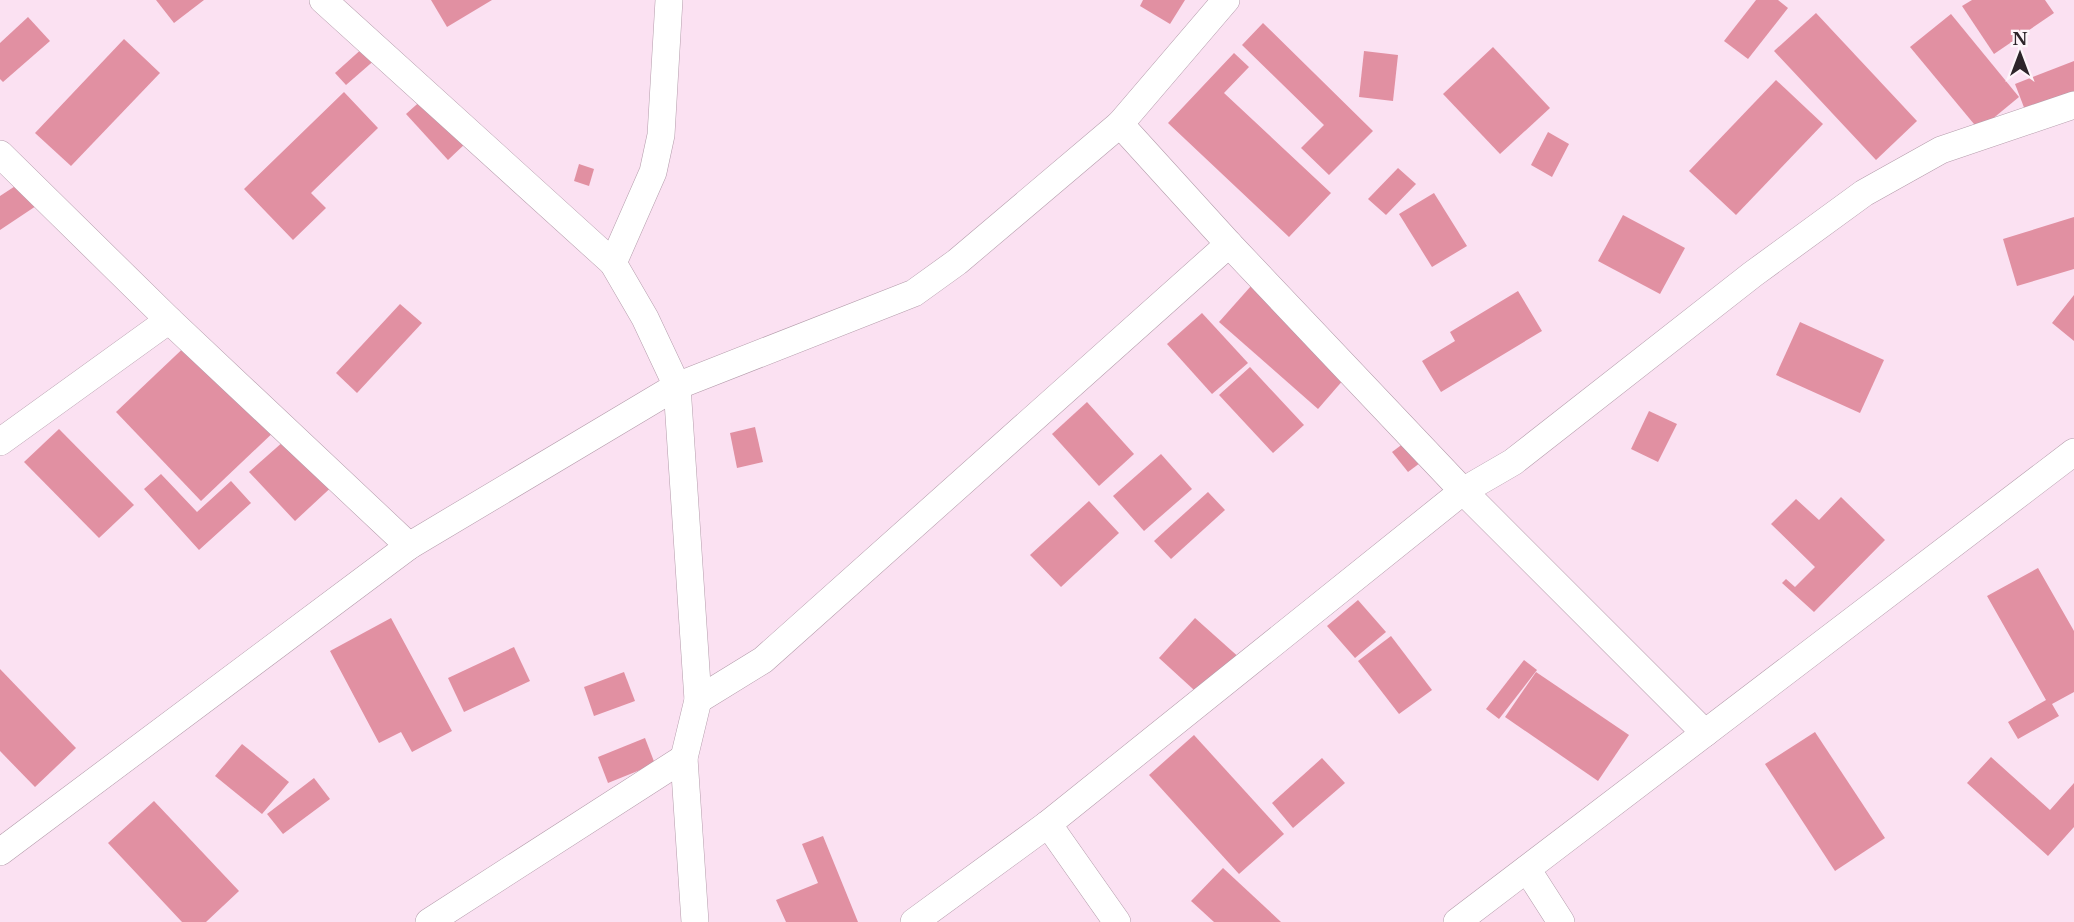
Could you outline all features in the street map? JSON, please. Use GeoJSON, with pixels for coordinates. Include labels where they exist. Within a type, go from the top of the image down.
{"type":"FeatureCollection","features":[{"type":"Feature","properties":{"kind":"street"},"geometry":{"type":"LineString","coordinates":[[323,0],[613,263],[645,318],[677,386],[699,700],[684,758],[695,922]]}},
{"type":"Feature","properties":{"kind":"street"},"geometry":{"type":"LineString","coordinates":[[613,263],[653,172],[661,135],[669,0]]}},
{"type":"Feature","properties":{"kind":"street"},"geometry":{"type":"LineString","coordinates":[[0,852],[409,546],[677,386],[914,292],[957,262],[1120,124],[1226,0]]}},
{"type":"Feature","properties":{"kind":"street"},"geometry":{"type":"LineString","coordinates":[[914,922],[1048,824],[1463,491],[1513,462],[1754,274],[1864,192],[1941,150],[2074,105]]}},
{"type":"Feature","properties":{"kind":"street"},"geometry":{"type":"LineString","coordinates":[[1120,124],[1229,244],[1463,491],[1706,733]]}},
{"type":"Feature","properties":{"kind":"street"},"geometry":{"type":"LineString","coordinates":[[0,154],[169,320],[409,546]]}},
{"type":"Feature","properties":{"kind":"street"},"geometry":{"type":"LineString","coordinates":[[699,700],[762,660],[1229,244]]}},
{"type":"Feature","properties":{"kind":"street"},"geometry":{"type":"LineString","coordinates":[[0,442],[169,320]]}},
{"type":"Feature","properties":{"kind":"street"},"geometry":{"type":"LineString","coordinates":[[1457,922],[2074,452]]}},
{"type":"Feature","properties":{"kind":"street"},"geometry":{"type":"LineString","coordinates":[[429,922],[684,758]]}},
{"type":"Feature","properties":{"kind":"street"},"geometry":{"type":"LineString","coordinates":[[1048,824],[1117,922]]}},
{"type":"Feature","properties":{"kind":"street"},"geometry":{"type":"LineString","coordinates":[[1527,869],[1561,922]]}},
{"type":"Feature","properties":{"kind":"building"},"geometry":{"type":"Polygon","coordinates":[[[156,0],[204,0],[174,23],[156,0]]]}},
{"type":"Feature","properties":{"kind":"building"},"geometry":{"type":"Polygon","coordinates":[[[431,0],[492,0],[447,27],[431,0]]]}},
{"type":"Feature","properties":{"kind":"building"},"geometry":{"type":"Polygon","coordinates":[[[1143,0],[1185,0],[1170,24],[1140,6],[1143,0]]]}},
{"type":"Feature","properties":{"kind":"building"},"geometry":{"type":"Polygon","coordinates":[[[1756,0],[1778,0],[1788,8],[1748,59],[1724,41],[1756,0]]]}},
{"type":"Feature","properties":{"kind":"building"},"geometry":{"type":"Polygon","coordinates":[[[1972,0],[2045,0],[2054,13],[1994,54],[1962,6],[1972,0]]]}},
{"type":"Feature","properties":{"kind":"building"},"geometry":{"type":"Polygon","coordinates":[[[1816,13],[1917,121],[1876,160],[1774,51],[1816,13]]]}},
{"type":"Feature","properties":{"kind":"building"},"geometry":{"type":"Polygon","coordinates":[[[1951,14],[2019,97],[1979,130],[1910,47],[1951,14]]]}},
{"type":"Feature","properties":{"kind":"building"},"geometry":{"type":"Polygon","coordinates":[[[28,17],[50,41],[3,82],[0,79],[0,43],[28,17]]]}},
{"type":"Feature","properties":{"kind":"building"},"geometry":{"type":"Polygon","coordinates":[[[1263,23],[1373,131],[1329,175],[1301,148],[1324,125],[1242,45],[1263,23]]]}},
{"type":"Feature","properties":{"kind":"building"},"geometry":{"type":"Polygon","coordinates":[[[124,39],[160,73],[71,166],[35,133],[124,39]]]}},
{"type":"Feature","properties":{"kind":"building"},"geometry":{"type":"Polygon","coordinates":[[[365,46],[377,58],[346,85],[335,73],[365,46]]]}},
{"type":"Feature","properties":{"kind":"building"},"geometry":{"type":"Polygon","coordinates":[[[1493,47],[1550,108],[1500,154],[1443,94],[1493,47]]]}},
{"type":"Feature","properties":{"kind":"building"},"geometry":{"type":"Polygon","coordinates":[[[1364,51],[1398,55],[1393,101],[1359,97],[1364,51]]]}},
{"type":"Feature","properties":{"kind":"building"},"geometry":{"type":"Polygon","coordinates":[[[1234,53],[1249,67],[1224,93],[1331,193],[1289,237],[1168,123],[1234,53]]]}},
{"type":"Feature","properties":{"kind":"building"},"geometry":{"type":"Polygon","coordinates":[[[2074,61],[2074,91],[2025,110],[2015,84],[2074,61]]]}},
{"type":"Feature","properties":{"kind":"building"},"geometry":{"type":"Polygon","coordinates":[[[1776,80],[1823,124],[1736,215],[1689,171],[1776,80]]]}},
{"type":"Feature","properties":{"kind":"building"},"geometry":{"type":"Polygon","coordinates":[[[344,92],[378,128],[311,193],[326,208],[293,240],[244,189],[344,92]]]}},
{"type":"Feature","properties":{"kind":"building"},"geometry":{"type":"Polygon","coordinates":[[[425,97],[467,142],[448,160],[406,114],[425,97]]]}},
{"type":"Feature","properties":{"kind":"building"},"geometry":{"type":"Polygon","coordinates":[[[1548,132],[1569,144],[1552,177],[1531,165],[1548,132]]]}},
{"type":"Feature","properties":{"kind":"building"},"geometry":{"type":"Polygon","coordinates":[[[579,164],[594,169],[589,186],[574,181],[579,164]]]}},
{"type":"Feature","properties":{"kind":"building"},"geometry":{"type":"Polygon","coordinates":[[[1398,168],[1416,184],[1386,215],[1368,199],[1398,168]]]}},
{"type":"Feature","properties":{"kind":"building"},"geometry":{"type":"Polygon","coordinates":[[[26,179],[42,202],[0,230],[0,196],[26,179]]]}},
{"type":"Feature","properties":{"kind":"building"},"geometry":{"type":"Polygon","coordinates":[[[1434,193],[1467,246],[1432,267],[1399,214],[1434,193]]]}},
{"type":"Feature","properties":{"kind":"building"},"geometry":{"type":"Polygon","coordinates":[[[1623,215],[1685,248],[1660,294],[1598,261],[1623,215]]]}},
{"type":"Feature","properties":{"kind":"building"},"geometry":{"type":"Polygon","coordinates":[[[2074,217],[2074,269],[2017,286],[2003,239],[2074,217]]]}},
{"type":"Feature","properties":{"kind":"building"},"geometry":{"type":"Polygon","coordinates":[[[1259,277],[1358,363],[1318,409],[1219,322],[1259,277]]]}},
{"type":"Feature","properties":{"kind":"building"},"geometry":{"type":"Polygon","coordinates":[[[1518,291],[1542,331],[1441,392],[1422,361],[1455,341],[1450,332],[1518,291]]]}},
{"type":"Feature","properties":{"kind":"building"},"geometry":{"type":"Polygon","coordinates":[[[2074,295],[2074,341],[2052,323],[2074,295]]]}},
{"type":"Feature","properties":{"kind":"building"},"geometry":{"type":"Polygon","coordinates":[[[400,304],[422,323],[357,393],[336,373],[400,304]]]}},
{"type":"Feature","properties":{"kind":"building"},"geometry":{"type":"Polygon","coordinates":[[[1202,313],[1248,363],[1212,394],[1167,344],[1202,313]]]}},
{"type":"Feature","properties":{"kind":"building"},"geometry":{"type":"Polygon","coordinates":[[[1800,322],[1884,360],[1860,413],[1776,375],[1800,322]]]}},
{"type":"Feature","properties":{"kind":"building"},"geometry":{"type":"Polygon","coordinates":[[[193,339],[278,428],[201,501],[116,412],[193,339]]]}},
{"type":"Feature","properties":{"kind":"building"},"geometry":{"type":"Polygon","coordinates":[[[1250,367],[1304,425],[1273,453],[1219,395],[1250,367]]]}},
{"type":"Feature","properties":{"kind":"building"},"geometry":{"type":"Polygon","coordinates":[[[1087,402],[1134,454],[1099,486],[1052,434],[1087,402]]]}},
{"type":"Feature","properties":{"kind":"building"},"geometry":{"type":"Polygon","coordinates":[[[1649,411],[1677,424],[1658,462],[1631,449],[1649,411]]]}},
{"type":"Feature","properties":{"kind":"building"},"geometry":{"type":"Polygon","coordinates":[[[755,427],[763,462],[737,468],[730,433],[755,427]]]}},
{"type":"Feature","properties":{"kind":"building"},"geometry":{"type":"Polygon","coordinates":[[[59,429],[134,505],[99,538],[24,462],[59,429]]]}},
{"type":"Feature","properties":{"kind":"building"},"geometry":{"type":"Polygon","coordinates":[[[293,433],[338,481],[295,521],[249,472],[293,433]]]}},
{"type":"Feature","properties":{"kind":"building"},"geometry":{"type":"Polygon","coordinates":[[[1416,434],[1432,454],[1408,472],[1392,452],[1416,434]]]}},
{"type":"Feature","properties":{"kind":"building"},"geometry":{"type":"Polygon","coordinates":[[[1161,454],[1192,489],[1144,531],[1113,496],[1161,454]]]}},
{"type":"Feature","properties":{"kind":"building"},"geometry":{"type":"Polygon","coordinates":[[[161,474],[197,512],[231,481],[251,503],[199,550],[144,489],[161,474]]]}},
{"type":"Feature","properties":{"kind":"building"},"geometry":{"type":"Polygon","coordinates":[[[1208,492],[1225,510],[1171,559],[1154,541],[1208,492]]]}},
{"type":"Feature","properties":{"kind":"building"},"geometry":{"type":"Polygon","coordinates":[[[1841,497],[1885,540],[1814,612],[1782,583],[1786,579],[1795,587],[1815,567],[1771,524],[1796,499],[1819,520],[1841,497]]]}},
{"type":"Feature","properties":{"kind":"building"},"geometry":{"type":"Polygon","coordinates":[[[1089,501],[1119,533],[1061,587],[1030,555],[1089,501]]]}},
{"type":"Feature","properties":{"kind":"building"},"geometry":{"type":"Polygon","coordinates":[[[2038,568],[2074,631],[2074,692],[2052,704],[2059,716],[2018,739],[2008,722],[2046,700],[1987,596],[2038,568]]]}},
{"type":"Feature","properties":{"kind":"building"},"geometry":{"type":"Polygon","coordinates":[[[1358,600],[1386,632],[1355,658],[1327,626],[1358,600]]]}},
{"type":"Feature","properties":{"kind":"building"},"geometry":{"type":"Polygon","coordinates":[[[391,618],[452,731],[412,752],[401,732],[379,743],[330,651],[391,618]]]}},
{"type":"Feature","properties":{"kind":"building"},"geometry":{"type":"Polygon","coordinates":[[[1195,618],[1242,660],[1205,700],[1159,658],[1195,618]]]}},
{"type":"Feature","properties":{"kind":"building"},"geometry":{"type":"Polygon","coordinates":[[[1391,636],[1432,690],[1399,714],[1358,661],[1391,636]]]}},
{"type":"Feature","properties":{"kind":"building"},"geometry":{"type":"Polygon","coordinates":[[[514,647],[530,681],[464,712],[448,678],[514,647]]]}},
{"type":"Feature","properties":{"kind":"building"},"geometry":{"type":"Polygon","coordinates":[[[1524,660],[1537,670],[1499,719],[1486,709],[1524,660]]]}},
{"type":"Feature","properties":{"kind":"building"},"geometry":{"type":"Polygon","coordinates":[[[0,669],[76,748],[35,787],[0,751],[0,669]]]}},
{"type":"Feature","properties":{"kind":"building"},"geometry":{"type":"Polygon","coordinates":[[[624,672],[635,701],[594,716],[584,687],[624,672]]]}},
{"type":"Feature","properties":{"kind":"building"},"geometry":{"type":"Polygon","coordinates":[[[1536,672],[1629,735],[1598,781],[1505,717],[1536,672]]]}},
{"type":"Feature","properties":{"kind":"building"},"geometry":{"type":"Polygon","coordinates":[[[1815,732],[1885,838],[1835,871],[1765,764],[1815,732]]]}},
{"type":"Feature","properties":{"kind":"building"},"geometry":{"type":"Polygon","coordinates":[[[1194,735],[1284,834],[1239,874],[1149,775],[1194,735]]]}},
{"type":"Feature","properties":{"kind":"building"},"geometry":{"type":"Polygon","coordinates":[[[645,738],[655,764],[608,783],[598,757],[645,738]]]}},
{"type":"Feature","properties":{"kind":"building"},"geometry":{"type":"Polygon","coordinates":[[[242,744],[289,782],[262,814],[215,776],[242,744]]]}},
{"type":"Feature","properties":{"kind":"building"},"geometry":{"type":"Polygon","coordinates":[[[1991,757],[2050,810],[2074,783],[2074,827],[2048,856],[1967,783],[1991,757]]]}},
{"type":"Feature","properties":{"kind":"building"},"geometry":{"type":"Polygon","coordinates":[[[1322,758],[1345,783],[1293,828],[1272,803],[1322,758]]]}},
{"type":"Feature","properties":{"kind":"building"},"geometry":{"type":"Polygon","coordinates":[[[314,778],[330,799],[283,834],[267,814],[314,778]]]}},
{"type":"Feature","properties":{"kind":"building"},"geometry":{"type":"Polygon","coordinates":[[[154,801],[239,891],[206,922],[182,922],[108,843],[154,801]]]}},
{"type":"Feature","properties":{"kind":"building"},"geometry":{"type":"Polygon","coordinates":[[[823,836],[858,922],[786,922],[776,900],[818,883],[802,844],[823,836]]]}},
{"type":"Feature","properties":{"kind":"building"},"geometry":{"type":"Polygon","coordinates":[[[1223,868],[1281,922],[1214,922],[1191,901],[1223,868]]]}}]}
